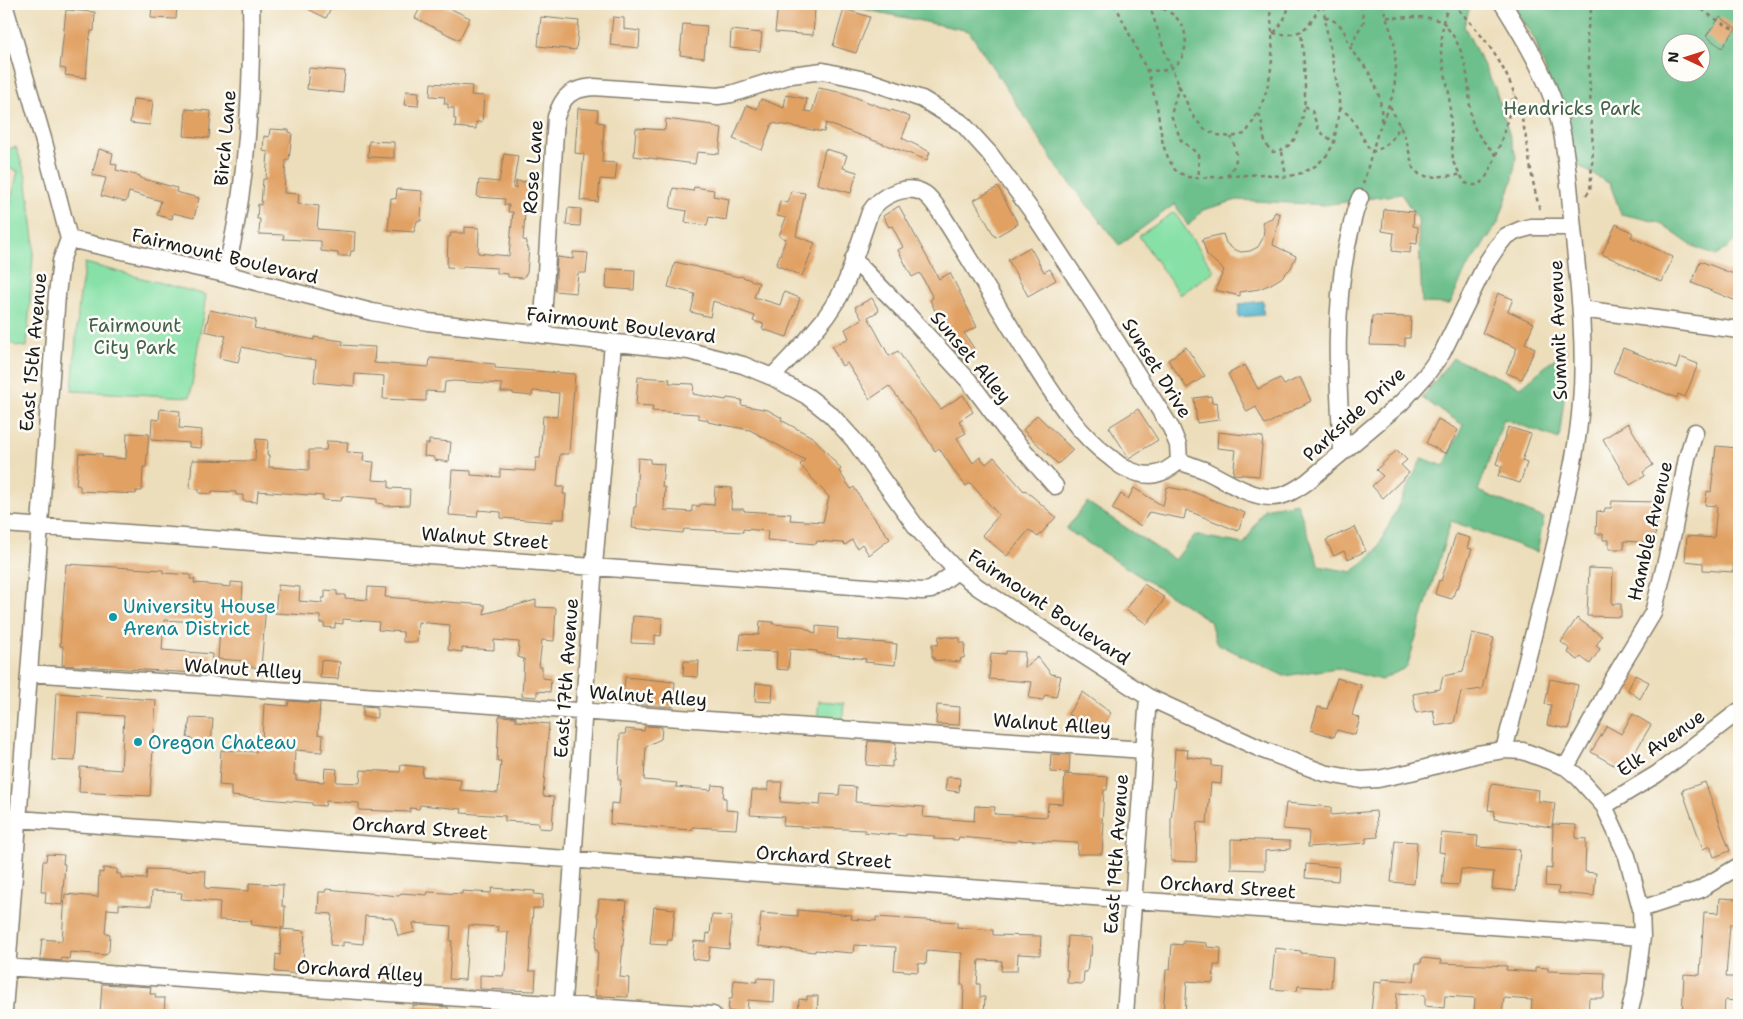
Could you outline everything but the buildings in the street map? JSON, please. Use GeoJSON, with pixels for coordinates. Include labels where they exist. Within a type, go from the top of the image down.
{"type":"FeatureCollection","features":[{"type":"Feature","properties":{"kind":"street"},"geometry":{"type":"LineString","coordinates":[[4,4],[44,142],[69,240]]}},
{"type":"Feature","properties":{"kind":"street","name":"Birch Lane"},"geometry":{"type":"LineString","coordinates":[[224,274],[238,218],[247,145],[251,4]]}},
{"type":"Feature","properties":{"kind":"street","name":"Summit Avenue"},"geometry":{"type":"LineString","coordinates":[[1503,4],[1531,50],[1551,97],[1562,132],[1580,283],[1583,378],[1579,428],[1573,466],[1540,614],[1504,750]]}},
{"type":"Feature","properties":{"kind":"street","name":"Sunset Drive"},"geometry":{"type":"LineString","coordinates":[[685,92],[718,96],[731,94],[791,75],[823,71],[869,81],[913,95],[939,108],[962,123],[990,154],[1028,206],[1104,321],[1172,428],[1178,445],[1179,461]]}},
{"type":"Feature","properties":{"kind":"street","name":"Rose Lane"},"geometry":{"type":"LineString","coordinates":[[542,335],[556,117],[560,105],[568,94],[587,87],[685,92]]}},
{"type":"Feature","properties":{"kind":"street"},"geometry":{"type":"LineString","coordinates":[[772,377],[826,318],[839,297],[847,280],[870,212],[875,204],[885,196],[896,192],[917,191],[924,194],[940,212],[1054,396],[1090,441],[1126,469],[1143,474],[1157,475],[1168,470],[1179,461]]}},
{"type":"Feature","properties":{"kind":"street"},"geometry":{"type":"LineString","coordinates":[[1342,452],[1336,350],[1337,316],[1341,276],[1355,210],[1360,198]]}},
{"type":"Feature","properties":{"kind":"street","name":"Parkside Drive"},"geometry":{"type":"LineString","coordinates":[[1179,461],[1248,491],[1273,497],[1294,491],[1400,403],[1426,375],[1442,353],[1487,262],[1506,236],[1520,230],[1545,226],[1573,228]]}},
{"type":"Feature","properties":{"kind":"street","name":"Fairmount Boulevard"},"geometry":{"type":"LineString","coordinates":[[69,240],[224,274],[397,317],[542,335],[662,347],[704,354],[743,365],[772,377],[806,396],[831,415],[881,476],[917,528],[957,571],[979,588],[1148,696],[1280,757],[1324,773],[1352,779],[1378,779],[1478,754],[1504,750],[1523,751],[1566,767],[1588,787],[1604,806],[1627,856],[1641,909],[1642,937],[1636,984],[1629,1015]]}},
{"type":"Feature","properties":{"kind":"street","name":"East 15th Avenue"},"geometry":{"type":"LineString","coordinates":[[4,1011],[11,819],[29,674],[57,294],[61,261],[69,240]]}},
{"type":"Feature","properties":{"kind":"street","name":"Sunset Alley"},"geometry":{"type":"LineString","coordinates":[[853,259],[969,381],[1005,429],[1055,486]]}},
{"type":"Feature","properties":{"kind":"street"},"geometry":{"type":"LineString","coordinates":[[1580,309],[1739,330]]}},
{"type":"Feature","properties":{"kind":"street","name":"East 17th Avenue"},"geometry":{"type":"LineString","coordinates":[[563,1010],[594,566],[613,343]]}},
{"type":"Feature","properties":{"kind":"street","name":"Hamble Avenue"},"geometry":{"type":"LineString","coordinates":[[1566,767],[1612,681],[1653,613],[1673,533],[1687,458],[1695,432]]}},
{"type":"Feature","properties":{"kind":"street","name":"Walnut Street"},"geometry":{"type":"LineString","coordinates":[[4,524],[922,591],[931,590],[957,571]]}},
{"type":"Feature","properties":{"kind":"street","name":"Walnut Alley"},"geometry":{"type":"LineString","coordinates":[[29,674],[1144,750]]}},
{"type":"Feature","properties":{"kind":"street","name":"East 19th Avenue"},"geometry":{"type":"LineString","coordinates":[[1125,1015],[1148,696]]}},
{"type":"Feature","properties":{"kind":"street","name":"Elk Avenue"},"geometry":{"type":"LineString","coordinates":[[1604,806],[1657,774],[1739,711]]}},
{"type":"Feature","properties":{"kind":"street","name":"Orchard Street"},"geometry":{"type":"LineString","coordinates":[[11,819],[1642,937]]}},
{"type":"Feature","properties":{"kind":"street"},"geometry":{"type":"LineString","coordinates":[[1641,909],[1699,890],[1739,866]]}},
{"type":"Feature","properties":{"kind":"street","name":"Orchard Alley"},"geometry":{"type":"LineString","coordinates":[[5,967],[563,1010],[713,1015]]}},
{"type":"Feature","properties":{"kind":"path"},"geometry":{"type":"LineString","coordinates":[[1115,4],[1146,70],[1157,107],[1163,145],[1169,160],[1175,170],[1187,177],[1199,178],[1263,174],[1286,177],[1302,173],[1317,165],[1328,154],[1334,142],[1339,95],[1322,4]]}},
{"type":"Feature","properties":{"kind":"path"},"geometry":{"type":"LineString","coordinates":[[1146,70],[1163,71],[1172,68],[1184,54],[1186,44],[1186,35],[1180,22],[1168,11],[1149,4]]}},
{"type":"Feature","properties":{"kind":"path"},"geometry":{"type":"LineString","coordinates":[[1149,4],[1166,55],[1192,115],[1204,129],[1218,135],[1231,137],[1245,134],[1258,112],[1268,88],[1272,65],[1273,33],[1269,4]]}},
{"type":"Feature","properties":{"kind":"path"},"geometry":{"type":"LineString","coordinates":[[1273,33],[1281,25],[1289,4]]}},
{"type":"Feature","properties":{"kind":"path"},"geometry":{"type":"LineString","coordinates":[[1273,33],[1289,36],[1301,31],[1312,22],[1322,4]]}},
{"type":"Feature","properties":{"kind":"path"},"geometry":{"type":"LineString","coordinates":[[1351,47],[1364,21],[1361,4]]}},
{"type":"Feature","properties":{"kind":"path"},"geometry":{"type":"LineString","coordinates":[[1360,198],[1371,152],[1394,92],[1396,66],[1394,41],[1382,4]]}},
{"type":"Feature","properties":{"kind":"path"},"geometry":{"type":"LineString","coordinates":[[1514,94],[1507,124],[1488,172],[1481,183],[1473,185],[1465,183],[1453,162],[1449,93],[1441,53],[1443,22],[1451,4],[1489,43],[1509,80],[1514,94],[1525,132],[1534,190],[1545,226]]}},
{"type":"Feature","properties":{"kind":"path"},"geometry":{"type":"LineString","coordinates":[[1571,199],[1584,198],[1590,191],[1591,182],[1593,150],[1588,34],[1592,4]]}},
{"type":"Feature","properties":{"kind":"path"},"geometry":{"type":"LineString","coordinates":[[1696,4],[1739,32]]}},
{"type":"Feature","properties":{"kind":"path"},"geometry":{"type":"LineString","coordinates":[[1387,17],[1417,16],[1443,22],[1453,34],[1464,62],[1473,125],[1496,155]]}},
{"type":"Feature","properties":{"kind":"path"},"geometry":{"type":"LineString","coordinates":[[1325,17],[1337,22],[1355,55],[1370,73],[1380,97],[1382,109],[1380,126]]}},
{"type":"Feature","properties":{"kind":"path"},"geometry":{"type":"LineString","coordinates":[[1258,112],[1262,121],[1267,147],[1273,152],[1282,151],[1290,145],[1300,130],[1305,106],[1301,31]]}},
{"type":"Feature","properties":{"kind":"path"},"geometry":{"type":"LineString","coordinates":[[1180,84],[1171,115],[1181,140],[1198,154],[1199,178]]}},
{"type":"Feature","properties":{"kind":"path"},"geometry":{"type":"LineString","coordinates":[[1390,105],[1406,139],[1413,168],[1419,174],[1429,177],[1460,175]]}},
{"type":"Feature","properties":{"kind":"path"},"geometry":{"type":"LineString","coordinates":[[1305,106],[1312,110],[1319,131],[1334,142]]}},
{"type":"Feature","properties":{"kind":"path"},"geometry":{"type":"LineString","coordinates":[[1339,107],[1351,117],[1371,152]]}},
{"type":"Feature","properties":{"kind":"path"},"geometry":{"type":"LineString","coordinates":[[1371,152],[1381,149],[1388,144],[1400,125]]}},
{"type":"Feature","properties":{"kind":"path"},"geometry":{"type":"LineString","coordinates":[[1226,177],[1233,169],[1237,160],[1237,150],[1231,137]]}},
{"type":"Feature","properties":{"kind":"path"},"geometry":{"type":"LineString","coordinates":[[1282,151],[1286,177]]}},
{"type":"Feature","properties":{"kind":"green space","name":"Hendricks Park"},"geometry":{"type":"Polygon","coordinates":[[[839,4],[1471,4],[1464,26],[1495,88],[1516,156],[1513,179],[1498,223],[1465,271],[1450,304],[1422,303],[1418,219],[1401,194],[1324,205],[1237,200],[1203,210],[1188,226],[1175,204],[1119,245],[1058,168],[969,31],[839,4]]]}},
{"type":"Feature","properties":{"kind":"green space"},"geometry":{"type":"Polygon","coordinates":[[[1511,4],[1739,4],[1739,238],[1716,256],[1691,245],[1658,222],[1621,214],[1610,184],[1579,166],[1535,40],[1511,4]]]}},
{"type":"Feature","properties":{"kind":"green space"},"geometry":{"type":"Polygon","coordinates":[[[16,147],[26,176],[34,239],[27,347],[17,346],[4,340],[4,229],[18,171],[4,167],[4,150],[16,147]]]}},
{"type":"Feature","properties":{"kind":"green space"},"geometry":{"type":"Polygon","coordinates":[[[1174,212],[1214,271],[1180,295],[1139,236],[1174,212]]]}},
{"type":"Feature","properties":{"kind":"green space","name":"Fairmount City Park"},"geometry":{"type":"Polygon","coordinates":[[[85,263],[206,295],[190,397],[72,391],[79,301],[85,263]]]}},
{"type":"Feature","properties":{"kind":"green space"},"geometry":{"type":"Polygon","coordinates":[[[1566,349],[1564,399],[1559,439],[1504,419],[1478,491],[1544,518],[1537,552],[1451,521],[1407,667],[1381,680],[1337,668],[1284,676],[1216,643],[1210,621],[1066,529],[1087,502],[1175,560],[1195,535],[1244,544],[1264,509],[1297,503],[1319,566],[1352,572],[1376,551],[1422,458],[1444,466],[1463,425],[1422,398],[1453,358],[1521,387],[1566,349]]]}},
{"type":"Feature","properties":{"kind":"green space"},"geometry":{"type":"Polygon","coordinates":[[[819,701],[844,703],[842,724],[817,722],[819,701]]]}},
{"type":"Feature","properties":{"kind":"water"},"geometry":{"type":"Polygon","coordinates":[[[1263,301],[1264,315],[1238,317],[1239,304],[1263,301]]]}},
{"type":"Feature","properties":{"kind":"place","name":"University House Arena District"},"geometry":{"type":"Point","coordinates":[113,617]}},
{"type":"Feature","properties":{"kind":"place","name":"Oregon Chateau"},"geometry":{"type":"Point","coordinates":[138,742]}}]}
